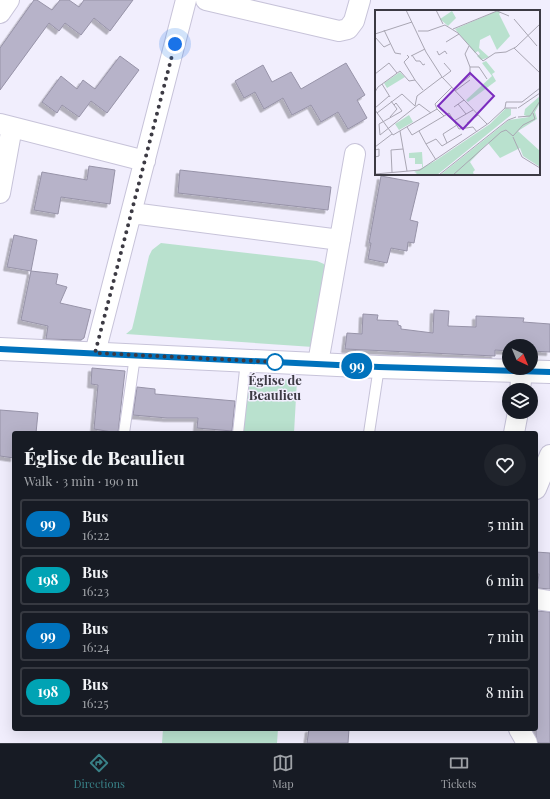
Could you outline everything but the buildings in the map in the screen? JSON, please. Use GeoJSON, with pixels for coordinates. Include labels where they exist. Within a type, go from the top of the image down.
{"type":"FeatureCollection","features":[{"type":"Feature","properties":{"kind":"street"},"geometry":{"type":"LineString","coordinates":[[0,13],[9,0]]}},
{"type":"Feature","properties":{"kind":"street"},"geometry":{"type":"LineString","coordinates":[[95,353],[186,0]]}},
{"type":"Feature","properties":{"kind":"street"},"geometry":{"type":"LineString","coordinates":[[206,0],[339,31],[348,29],[354,21],[360,0]]}},
{"type":"Feature","properties":{"kind":"street"},"geometry":{"type":"LineString","coordinates":[[0,193],[6,125],[145,161]]}},
{"type":"Feature","properties":{"kind":"street"},"geometry":{"type":"LineString","coordinates":[[318,364],[355,154]]}},
{"type":"Feature","properties":{"kind":"street"},"geometry":{"type":"LineString","coordinates":[[132,214],[340,240]]}},
{"type":"Feature","properties":{"kind":"street"},"geometry":{"type":"LineString","coordinates":[[0,349],[379,367],[521,380],[550,372]]}},
{"type":"Feature","properties":{"kind":"street"},"geometry":{"type":"LineString","coordinates":[[514,431],[517,419]]}},
{"type":"Feature","properties":{"kind":"street"},"geometry":{"type":"LineString","coordinates":[[538,484],[550,455]]}},
{"type":"Feature","properties":{"kind":"street"},"geometry":{"type":"LineString","coordinates":[[538,599],[550,601]]}},
{"type":"Feature","properties":{"kind":"street"},"geometry":{"type":"LineString","coordinates":[[520,731],[527,743]]}},
{"type":"Feature","properties":{"kind":"lane"},"geometry":{"type":"LineString","coordinates":[[124,431],[135,356]]}},
{"type":"Feature","properties":{"kind":"lane"},"geometry":{"type":"LineString","coordinates":[[238,431],[246,361]]}},
{"type":"Feature","properties":{"kind":"lane"},"geometry":{"type":"LineString","coordinates":[[369,431],[379,367]]}},
{"type":"Feature","properties":{"kind":"green space"},"geometry":{"type":"Polygon","coordinates":[[[161,243],[317,261],[324,264],[327,270],[313,347],[126,334],[132,329],[149,256],[152,250],[161,243]]]}},
{"type":"Feature","properties":{"kind":"green space"},"geometry":{"type":"Polygon","coordinates":[[[245,378],[297,380],[294,431],[240,431],[245,378]]]}},
{"type":"Feature","properties":{"kind":"green space"},"geometry":{"type":"Polygon","coordinates":[[[163,731],[278,731],[277,743],[162,743],[163,731]]]}},
{"type":"Feature","properties":{"kind":"bus line","name":"99"},"geometry":{"type":"LineString","coordinates":[[0,349],[379,367],[550,372]]}},
{"type":"Feature","properties":{"kind":"place","name":"Église de Beaulieu"},"geometry":{"type":"Point","coordinates":[275,362]}},
{"type":"Feature","properties":{"kind":"route"},"geometry":{"type":"LineString","coordinates":[[175,44],[95,353],[275,362]]}}]}
